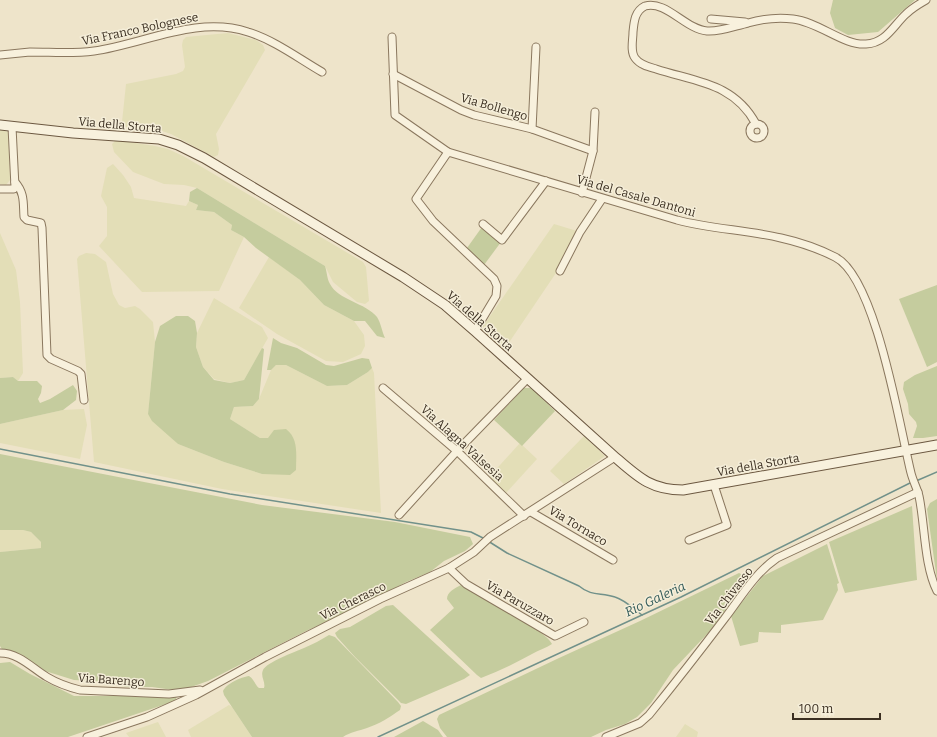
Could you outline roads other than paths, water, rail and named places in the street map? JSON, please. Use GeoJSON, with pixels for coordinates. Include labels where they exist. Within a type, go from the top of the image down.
{"type":"FeatureCollection","features":[{"type":"Feature","properties":{"kind":"main road","name":"Via della Storta"},"geometry":{"type":"LineString","coordinates":[[0,125],[73,133],[159,139],[178,145],[208,160],[403,277],[444,305],[615,457],[644,481],[662,488],[683,490],[937,445]]}},
{"type":"Feature","properties":{"kind":"street"},"geometry":{"type":"LineString","coordinates":[[756,124],[742,104],[727,92],[703,82],[644,65],[636,59],[632,50],[635,18],[639,10],[650,4],[663,5],[695,27],[705,31],[718,30],[750,22],[782,18],[799,20],[816,25],[854,43],[871,44],[886,36],[906,14],[926,0]]}},
{"type":"Feature","properties":{"kind":"street"},"geometry":{"type":"LineString","coordinates":[[711,19],[750,22]]}},
{"type":"Feature","properties":{"kind":"street","name":"Via Franco Bolognese"},"geometry":{"type":"LineString","coordinates":[[0,55],[31,52],[64,54],[94,51],[187,29],[212,26],[248,32],[263,38],[322,72]]}},
{"type":"Feature","properties":{"kind":"street"},"geometry":{"type":"LineString","coordinates":[[392,36],[393,74]]}},
{"type":"Feature","properties":{"kind":"street"},"geometry":{"type":"LineString","coordinates":[[532,129],[536,47]]}},
{"type":"Feature","properties":{"kind":"street","name":"Via Bollengo"},"geometry":{"type":"LineString","coordinates":[[393,74],[456,108],[474,115],[532,129],[593,151]]}},
{"type":"Feature","properties":{"kind":"street","name":"Via del Casale Dantoni"},"geometry":{"type":"LineString","coordinates":[[393,74],[395,115],[448,152],[602,199],[692,224],[782,238],[843,262],[852,273],[861,290],[877,331],[907,450]]}},
{"type":"Feature","properties":{"kind":"street"},"geometry":{"type":"LineString","coordinates":[[582,193],[593,151],[595,112]]}},
{"type":"Feature","properties":{"kind":"street"},"geometry":{"type":"LineString","coordinates":[[0,189],[14,189],[15,182],[12,126]]}},
{"type":"Feature","properties":{"kind":"street"},"geometry":{"type":"LineString","coordinates":[[448,152],[416,199],[433,222],[488,272],[496,283],[498,290],[496,296],[475,331]]}},
{"type":"Feature","properties":{"kind":"street"},"geometry":{"type":"LineString","coordinates":[[483,224],[502,240],[546,181]]}},
{"type":"Feature","properties":{"kind":"street"},"geometry":{"type":"LineString","coordinates":[[15,182],[21,189],[24,217],[27,220],[41,223],[42,228],[47,355],[81,374],[84,400]]}},
{"type":"Feature","properties":{"kind":"street"},"geometry":{"type":"LineString","coordinates":[[560,271],[580,232],[602,199]]}},
{"type":"Feature","properties":{"kind":"street"},"geometry":{"type":"LineString","coordinates":[[399,515],[457,451],[527,379]]}},
{"type":"Feature","properties":{"kind":"street","name":"Via Alagna Valsesia"},"geometry":{"type":"LineString","coordinates":[[383,388],[457,451],[524,516]]}},
{"type":"Feature","properties":{"kind":"street"},"geometry":{"type":"LineString","coordinates":[[907,450],[912,474],[918,492],[930,570],[937,591]]}},
{"type":"Feature","properties":{"kind":"street","name":"Via Cherasco"},"geometry":{"type":"LineString","coordinates":[[87,737],[147,717],[206,689],[265,657],[380,600],[449,568],[462,561],[490,537],[615,457]]}},
{"type":"Feature","properties":{"kind":"street"},"geometry":{"type":"LineString","coordinates":[[689,540],[727,525],[714,485]]}},
{"type":"Feature","properties":{"kind":"street","name":"Via Chivasso"},"geometry":{"type":"LineString","coordinates":[[606,737],[640,723],[649,716],[753,580],[765,567],[777,558],[918,492]]}},
{"type":"Feature","properties":{"kind":"street","name":"Via Tornaco"},"geometry":{"type":"LineString","coordinates":[[531,512],[613,560]]}},
{"type":"Feature","properties":{"kind":"street","name":"Via Paruzzaro"},"geometry":{"type":"LineString","coordinates":[[449,568],[466,584],[555,636],[584,622]]}},
{"type":"Feature","properties":{"kind":"street","name":"Via Barengo"},"geometry":{"type":"LineString","coordinates":[[0,653],[15,656],[55,682],[80,690],[169,694],[206,689]]}},
{"type":"Feature","properties":{"kind":"waterway"},"geometry":{"type":"LineString","coordinates":[[0,449],[230,494],[471,532],[485,539]]}},
{"type":"Feature","properties":{"kind":"waterway","name":"Rio Galeria"},"geometry":{"type":"LineString","coordinates":[[916,481],[937,472]]}},
{"type":"Feature","properties":{"kind":"waterway","name":"Rio Galeria"},"geometry":{"type":"LineString","coordinates":[[378,737],[681,597],[912,482]]}},
{"type":"Feature","properties":{"kind":"waterway"},"geometry":{"type":"LineString","coordinates":[[488,541],[507,553],[579,586],[588,592],[619,598],[642,615]]}}]}
